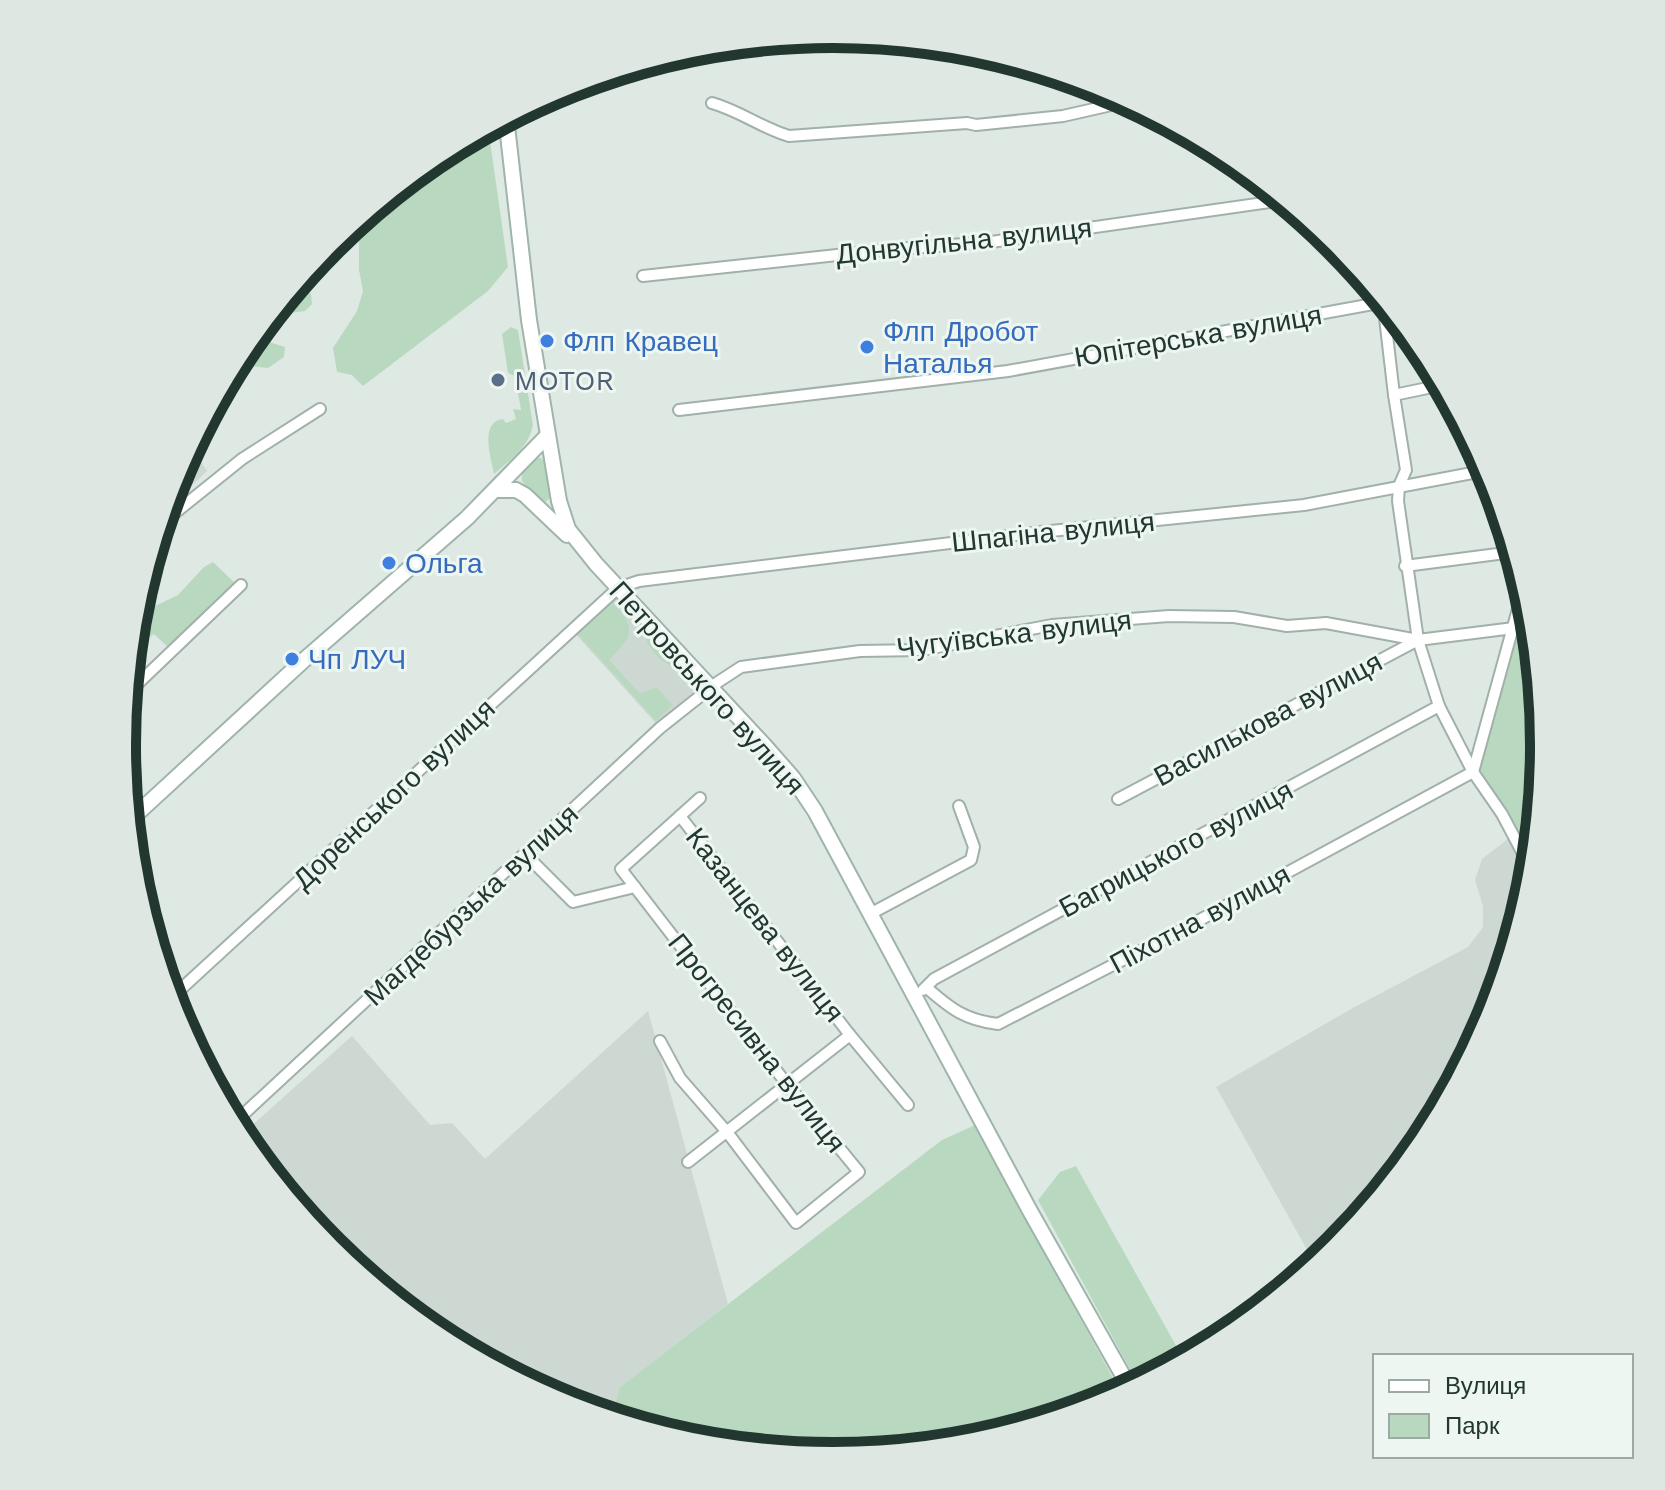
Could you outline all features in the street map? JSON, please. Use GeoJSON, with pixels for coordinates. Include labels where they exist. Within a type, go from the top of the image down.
{"type":"FeatureCollection","features":[{"type":"Feature","properties":{"kind":"main road","name":"Петровського вулиця"},"geometry":{"type":"LineString","coordinates":[[507,129],[529,320],[559,501],[568,529],[596,564],[793,778],[815,811],[870,914],[920,992],[1030,1211],[1124,1378]]}},
{"type":"Feature","properties":{"kind":"main road"},"geometry":{"type":"LineString","coordinates":[[139,812],[496,490],[547,436]]}},
{"type":"Feature","properties":{"kind":"main road"},"geometry":{"type":"LineString","coordinates":[[496,490],[516,490],[537,504],[596,564]]}},
{"type":"Feature","properties":{"kind":"main road"},"geometry":{"type":"LineString","coordinates":[[537,504],[548,505],[559,501]]}},
{"type":"Feature","properties":{"kind":"street"},"geometry":{"type":"LineString","coordinates":[[712,103],[730,108],[766,130],[789,136],[976,125],[1049,117],[1108,105]]}},
{"type":"Feature","properties":{"kind":"street","name":"Донвугільна вулиця"},"geometry":{"type":"LineString","coordinates":[[643,276],[883,250],[991,242],[1269,202]]}},
{"type":"Feature","properties":{"kind":"street","name":"Юпітерська вулиця"},"geometry":{"type":"LineString","coordinates":[[679,410],[1008,371],[1372,304]]}},
{"type":"Feature","properties":{"kind":"street"},"geometry":{"type":"LineString","coordinates":[[1386,323],[1406,470],[1399,486],[1398,501],[1418,640],[1439,706],[1473,772],[1502,814],[1521,851]]}},
{"type":"Feature","properties":{"kind":"street"},"geometry":{"type":"LineString","coordinates":[[1394,395],[1430,387]]}},
{"type":"Feature","properties":{"kind":"street"},"geometry":{"type":"LineString","coordinates":[[175,513],[242,459],[320,409]]}},
{"type":"Feature","properties":{"kind":"street","name":"Шпагіна вулиця"},"geometry":{"type":"LineString","coordinates":[[618,588],[639,581],[1010,536],[1304,505],[1474,473]]}},
{"type":"Feature","properties":{"kind":"street"},"geometry":{"type":"LineString","coordinates":[[1405,566],[1503,553]]}},
{"type":"Feature","properties":{"kind":"street"},"geometry":{"type":"LineString","coordinates":[[138,683],[241,585]]}},
{"type":"Feature","properties":{"kind":"street","name":"Доренського вулиця"},"geometry":{"type":"LineString","coordinates":[[180,990],[618,588]]}},
{"type":"Feature","properties":{"kind":"street"},"geometry":{"type":"LineString","coordinates":[[1473,772],[1517,615]]}},
{"type":"Feature","properties":{"kind":"street","name":"Чугуївська вулиця"},"geometry":{"type":"LineString","coordinates":[[711,688],[741,667],[860,651],[922,650],[1052,625],[1169,616],[1234,617],[1287,626],[1326,623],[1418,640]]}},
{"type":"Feature","properties":{"kind":"street"},"geometry":{"type":"LineString","coordinates":[[1418,640],[1514,628]]}},
{"type":"Feature","properties":{"kind":"street","name":"Василькова вулиця"},"geometry":{"type":"LineString","coordinates":[[1118,799],[1418,640]]}},
{"type":"Feature","properties":{"kind":"street","name":"Магдебурзька вулиця"},"geometry":{"type":"LineString","coordinates":[[243,1116],[660,728],[711,688]]}},
{"type":"Feature","properties":{"kind":"street","name":"Багрицького вулиця"},"geometry":{"type":"LineString","coordinates":[[920,992],[934,979],[1439,706]]}},
{"type":"Feature","properties":{"kind":"street","name":"Піхотна вулиця"},"geometry":{"type":"LineString","coordinates":[[920,992],[977,1022],[998,1024],[1183,929],[1473,772]]}},
{"type":"Feature","properties":{"kind":"street"},"geometry":{"type":"LineString","coordinates":[[525,854],[573,902],[635,887],[621,869],[700,798]]}},
{"type":"Feature","properties":{"kind":"street"},"geometry":{"type":"LineString","coordinates":[[870,914],[971,860],[974,847],[959,806]]}},
{"type":"Feature","properties":{"kind":"street","name":"Казанцева вулиця"},"geometry":{"type":"LineString","coordinates":[[680,816],[908,1105]]}},
{"type":"Feature","properties":{"kind":"street","name":"Прогресивна вулиця"},"geometry":{"type":"LineString","coordinates":[[635,887],[859,1172],[796,1223],[727,1132]]}},
{"type":"Feature","properties":{"kind":"street","name":"Казанцева вулиця"},"geometry":{"type":"LineString","coordinates":[[688,1162],[850,1035]]}},
{"type":"Feature","properties":{"kind":"street"},"geometry":{"type":"LineString","coordinates":[[660,1041],[680,1078],[727,1132]]}},
{"type":"Feature","properties":{"kind":"shaded area"},"geometry":{"type":"Polygon","coordinates":[[[198,458],[207,471],[183,494],[198,458]]]}},
{"type":"Feature","properties":{"kind":"shaded area"},"geometry":{"type":"Polygon","coordinates":[[[615,590],[706,692],[660,728],[571,629],[615,590]]]}},
{"type":"Feature","properties":{"kind":"shaded area"},"geometry":{"type":"Polygon","coordinates":[[[1513,835],[1521,851],[1493,969],[1458,1053],[1436,1094],[1385,1169],[1357,1205],[1309,1253],[1216,1087],[1351,1009],[1468,947],[1483,927],[1483,906],[1475,880],[1482,859],[1513,835]]]}},
{"type":"Feature","properties":{"kind":"shaded area"},"geometry":{"type":"Polygon","coordinates":[[[648,1011],[728,1304],[620,1387],[614,1407],[608,1405],[566,1389],[484,1349],[408,1298],[373,1269],[308,1205],[250,1127],[352,1036],[430,1125],[452,1123],[485,1159],[648,1011]]]}},
{"type":"Feature","properties":{"kind":"green space"},"geometry":{"type":"Polygon","coordinates":[[[490,138],[508,267],[488,291],[363,386],[352,375],[337,372],[333,348],[357,311],[363,291],[359,270],[359,234],[408,192],[490,138]]]}},
{"type":"Feature","properties":{"kind":"green space"},"geometry":{"type":"Polygon","coordinates":[[[305,289],[311,294],[312,304],[305,311],[286,314],[305,289]]]}},
{"type":"Feature","properties":{"kind":"green space"},"geometry":{"type":"Polygon","coordinates":[[[511,327],[518,330],[533,425],[523,446],[494,474],[488,442],[491,427],[503,419],[506,423],[516,419],[513,409],[521,410],[515,376],[508,373],[502,334],[511,327]]]}},
{"type":"Feature","properties":{"kind":"green space"},"geometry":{"type":"Polygon","coordinates":[[[266,341],[285,347],[284,357],[268,368],[248,366],[266,341]]]}},
{"type":"Feature","properties":{"kind":"green space"},"geometry":{"type":"Polygon","coordinates":[[[536,458],[545,462],[550,498],[545,502],[539,501],[522,481],[522,472],[536,458]]]}},
{"type":"Feature","properties":{"kind":"green space"},"geometry":{"type":"Polygon","coordinates":[[[213,562],[239,587],[169,648],[154,634],[147,639],[145,633],[151,608],[178,595],[204,567],[213,562]]]}},
{"type":"Feature","properties":{"kind":"green space"},"geometry":{"type":"Polygon","coordinates":[[[609,598],[624,617],[629,630],[624,643],[609,660],[640,694],[656,687],[673,705],[656,721],[573,629],[609,598]]]}},
{"type":"Feature","properties":{"kind":"green space"},"geometry":{"type":"Polygon","coordinates":[[[1517,613],[1524,654],[1530,745],[1521,852],[1473,772],[1517,613]]]}},
{"type":"Feature","properties":{"kind":"green space"},"geometry":{"type":"Polygon","coordinates":[[[645,631],[678,669],[656,654],[648,643],[645,631]]]}},
{"type":"Feature","properties":{"kind":"green space"},"geometry":{"type":"Polygon","coordinates":[[[975,1125],[1115,1382],[1057,1405],[1013,1418],[968,1429],[878,1441],[787,1441],[742,1436],[697,1429],[614,1407],[620,1387],[942,1140],[975,1125]]]}},
{"type":"Feature","properties":{"kind":"green space"},"geometry":{"type":"Polygon","coordinates":[[[1076,1166],[1179,1350],[1132,1374],[1038,1200],[1060,1172],[1076,1166]]]}},
{"type":"Feature","properties":{"kind":"place","name":"Флп Кравец"},"geometry":{"type":"Point","coordinates":[547,341]}},
{"type":"Feature","properties":{"kind":"place","name":"Флп Дробот Наталья"},"geometry":{"type":"Point","coordinates":[867,347]}},
{"type":"Feature","properties":{"kind":"place","name":"MOTOR"},"geometry":{"type":"Point","coordinates":[498,380]}},
{"type":"Feature","properties":{"kind":"place","name":"Ольга"},"geometry":{"type":"Point","coordinates":[389,563]}},
{"type":"Feature","properties":{"kind":"place","name":"Чп ЛУЧ"},"geometry":{"type":"Point","coordinates":[292,659]}}]}
